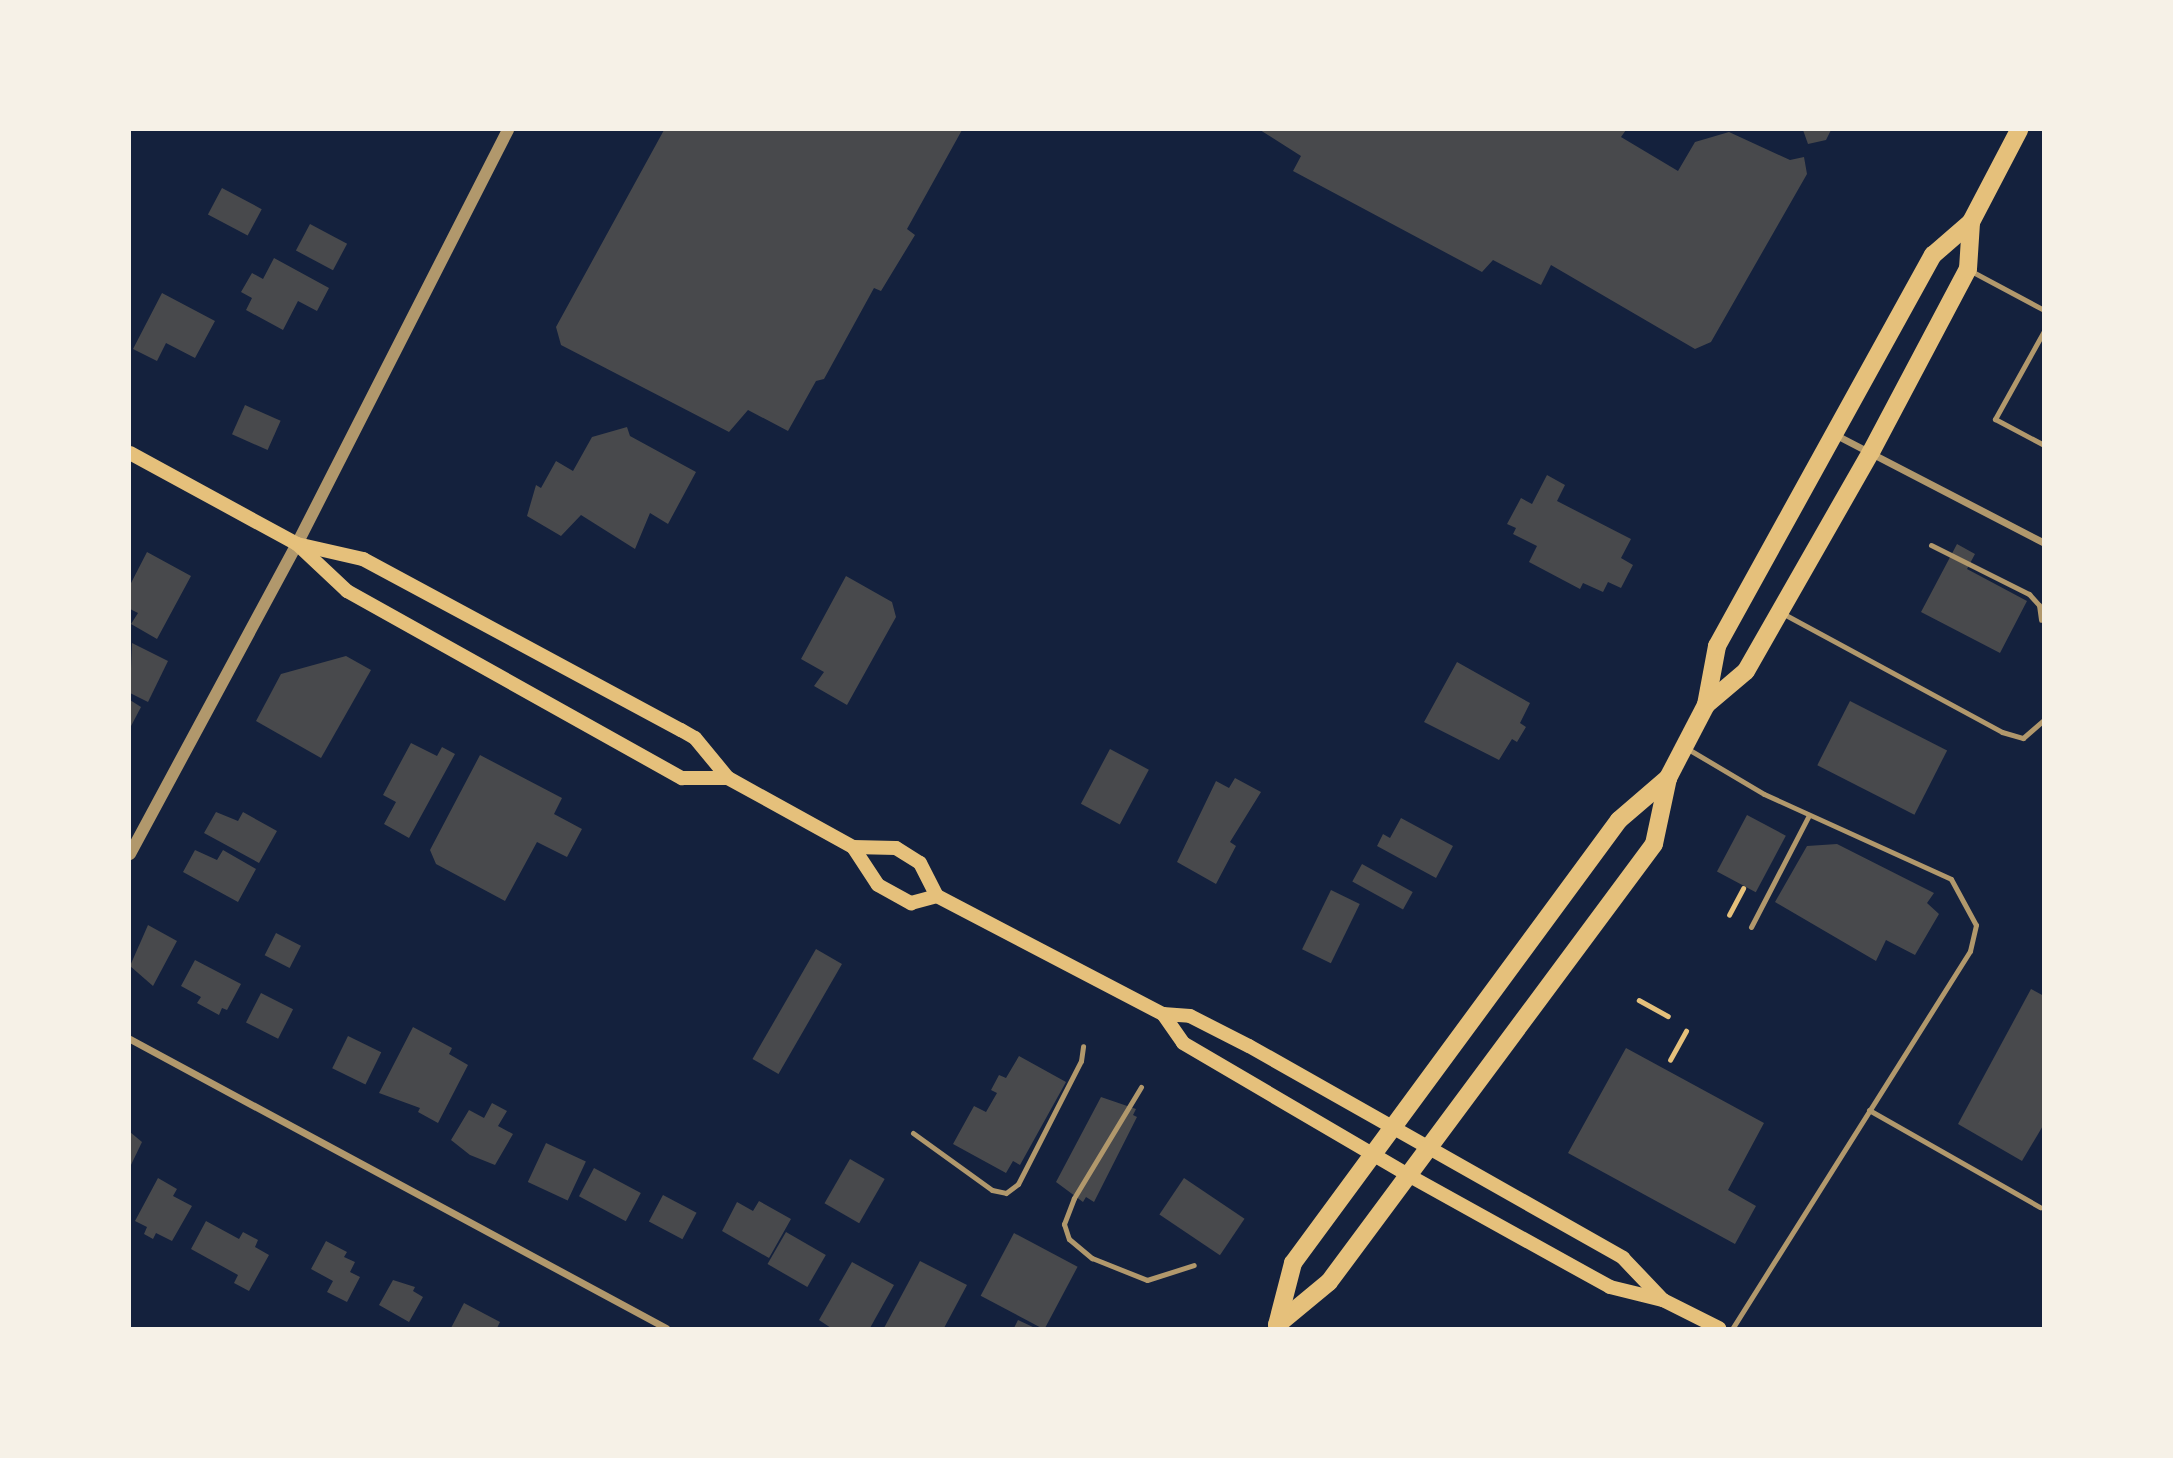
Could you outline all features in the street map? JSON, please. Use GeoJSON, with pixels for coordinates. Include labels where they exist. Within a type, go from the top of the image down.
{"type":"FeatureCollection","features":[{"type":"Feature","properties":{"kind":"main road"},"geometry":{"type":"LineString","coordinates":[[1706,705],[1746,671],[1871,452],[1968,270],[1972,222],[2019,130]]}},
{"type":"Feature","properties":{"kind":"main road"},"geometry":{"type":"LineString","coordinates":[[1276,1327],[1329,1282],[1427,1148],[1614,905],[1654,844],[1668,778],[1706,705],[1717,646],[1933,255],[1972,222]]}},
{"type":"Feature","properties":{"kind":"main road"},"geometry":{"type":"LineString","coordinates":[[130,453],[297,544],[347,591],[682,778],[728,778]]}},
{"type":"Feature","properties":{"kind":"main road"},"geometry":{"type":"LineString","coordinates":[[297,544],[363,559],[681,730],[695,738],[728,778],[853,847],[896,848],[920,863],[937,896],[1163,1014],[1190,1016],[1394,1127],[1623,1258],[1663,1300]]}},
{"type":"Feature","properties":{"kind":"main road"},"geometry":{"type":"LineString","coordinates":[[1276,1327],[1293,1263],[1619,820],[1668,778]]}},
{"type":"Feature","properties":{"kind":"main road"},"geometry":{"type":"LineString","coordinates":[[853,847],[878,885],[911,903],[937,896]]}},
{"type":"Feature","properties":{"kind":"main road"},"geometry":{"type":"LineString","coordinates":[[1163,1014],[1182,1043],[1408,1175],[1610,1287],[1663,1300],[1719,1328]]}},
{"type":"Feature","properties":{"kind":"street"},"geometry":{"type":"LineString","coordinates":[[130,855],[297,544],[508,130]]}},
{"type":"Feature","properties":{"kind":"street"},"geometry":{"type":"LineString","coordinates":[[1834,434],[2043,542]]}},
{"type":"Feature","properties":{"kind":"street"},"geometry":{"type":"LineString","coordinates":[[130,1039],[666,1328]]}},
{"type":"Feature","properties":{"kind":"lane"},"geometry":{"type":"LineString","coordinates":[[1968,270],[2043,310]]}},
{"type":"Feature","properties":{"kind":"lane"},"geometry":{"type":"LineString","coordinates":[[2043,331],[1995,419],[2043,445]]}},
{"type":"Feature","properties":{"kind":"lane"},"geometry":{"type":"LineString","coordinates":[[1931,544],[2029,594],[2039,605],[2040,620]]}},
{"type":"Feature","properties":{"kind":"lane"},"geometry":{"type":"LineString","coordinates":[[1779,612],[2002,732],[2023,738],[2043,720]]}},
{"type":"Feature","properties":{"kind":"lane"},"geometry":{"type":"LineString","coordinates":[[1685,747],[1809,815],[1951,879],[1976,925],[1970,951],[1733,1328]]}},
{"type":"Feature","properties":{"kind":"lane"},"geometry":{"type":"LineString","coordinates":[[1751,927],[1809,815]]}},
{"type":"Feature","properties":{"kind":"lane"},"geometry":{"type":"LineString","coordinates":[[913,1133],[992,1190],[1006,1193],[1018,1184],[1081,1061],[1083,1046]]}},
{"type":"Feature","properties":{"kind":"lane"},"geometry":{"type":"LineString","coordinates":[[1141,1087],[1074,1198],[1064,1224],[1069,1239],[1092,1258],[1147,1280],[1194,1265]]}},
{"type":"Feature","properties":{"kind":"lane"},"geometry":{"type":"LineString","coordinates":[[1869,1110],[2040,1207]]}},
{"type":"Feature","properties":{"kind":"path"},"geometry":{"type":"LineString","coordinates":[[1729,915],[1743,889]]}},
{"type":"Feature","properties":{"kind":"path"},"geometry":{"type":"LineString","coordinates":[[1639,1000],[1668,1016]]}},
{"type":"Feature","properties":{"kind":"path"},"geometry":{"type":"LineString","coordinates":[[1671,1060],[1686,1031]]}},
{"type":"Feature","properties":{"kind":"building"},"geometry":{"type":"Polygon","coordinates":[[[664,130],[962,130],[907,229],[915,235],[881,291],[874,288],[824,379],[816,381],[788,431],[748,410],[729,432],[561,345],[556,327],[664,130]]]}},
{"type":"Feature","properties":{"kind":"building"},"geometry":{"type":"Polygon","coordinates":[[[1260,130],[1626,130],[1621,137],[1678,171],[1695,142],[1729,132],[1790,160],[1804,157],[1807,174],[1711,342],[1695,349],[1551,265],[1541,285],[1493,260],[1482,272],[1293,171],[1301,156],[1260,130]]]}},
{"type":"Feature","properties":{"kind":"building"},"geometry":{"type":"Polygon","coordinates":[[[1803,130],[1831,130],[1826,140],[1808,144],[1803,130]]]}},
{"type":"Feature","properties":{"kind":"building"},"geometry":{"type":"Polygon","coordinates":[[[222,188],[262,209],[248,236],[208,214],[222,188]]]}},
{"type":"Feature","properties":{"kind":"building"},"geometry":{"type":"Polygon","coordinates":[[[310,224],[347,244],[333,270],[296,250],[310,224]]]}},
{"type":"Feature","properties":{"kind":"building"},"geometry":{"type":"Polygon","coordinates":[[[274,258],[329,288],[317,311],[298,301],[283,330],[246,310],[252,298],[241,292],[252,273],[263,279],[274,258]]]}},
{"type":"Feature","properties":{"kind":"building"},"geometry":{"type":"Polygon","coordinates":[[[162,293],[215,321],[195,358],[166,343],[157,361],[133,349],[162,293]]]}},
{"type":"Feature","properties":{"kind":"building"},"geometry":{"type":"Polygon","coordinates":[[[245,405],[281,421],[268,450],[232,434],[245,405]]]}},
{"type":"Feature","properties":{"kind":"building"},"geometry":{"type":"Polygon","coordinates":[[[627,427],[630,436],[696,472],[668,524],[650,513],[635,549],[581,515],[561,536],[527,516],[536,485],[541,488],[556,461],[573,471],[592,437],[627,427]]]}},
{"type":"Feature","properties":{"kind":"building"},"geometry":{"type":"Polygon","coordinates":[[[1547,475],[1565,485],[1557,501],[1631,539],[1621,558],[1633,565],[1621,588],[1608,582],[1603,592],[1583,583],[1580,589],[1529,562],[1537,546],[1513,534],[1516,528],[1507,524],[1521,498],[1532,504],[1547,475]]]}},
{"type":"Feature","properties":{"kind":"building"},"geometry":{"type":"Polygon","coordinates":[[[1957,544],[1975,554],[1967,569],[2027,601],[2000,653],[1921,612],[1957,544]]]}},
{"type":"Feature","properties":{"kind":"building"},"geometry":{"type":"Polygon","coordinates":[[[147,552],[191,576],[157,639],[131,624],[138,613],[130,609],[130,585],[147,552]]]}},
{"type":"Feature","properties":{"kind":"building"},"geometry":{"type":"Polygon","coordinates":[[[846,576],[892,602],[896,617],[847,705],[814,686],[824,672],[801,659],[846,576]]]}},
{"type":"Feature","properties":{"kind":"building"},"geometry":{"type":"Polygon","coordinates":[[[132,643],[168,661],[148,702],[130,693],[132,643]]]}},
{"type":"Feature","properties":{"kind":"building"},"geometry":{"type":"Polygon","coordinates":[[[346,656],[371,670],[321,758],[256,721],[281,674],[346,656]]]}},
{"type":"Feature","properties":{"kind":"building"},"geometry":{"type":"Polygon","coordinates":[[[1457,662],[1530,703],[1520,723],[1526,727],[1517,742],[1512,739],[1499,760],[1424,722],[1457,662]]]}},
{"type":"Feature","properties":{"kind":"building"},"geometry":{"type":"Polygon","coordinates":[[[130,700],[141,707],[130,728],[130,700]]]}},
{"type":"Feature","properties":{"kind":"building"},"geometry":{"type":"Polygon","coordinates":[[[1850,701],[1947,750],[1914,815],[1817,765],[1850,701]]]}},
{"type":"Feature","properties":{"kind":"building"},"geometry":{"type":"Polygon","coordinates":[[[411,743],[437,756],[442,747],[455,754],[409,838],[384,824],[396,802],[383,795],[411,743]]]}},
{"type":"Feature","properties":{"kind":"building"},"geometry":{"type":"Polygon","coordinates":[[[1110,749],[1149,770],[1120,824],[1081,804],[1110,749]]]}},
{"type":"Feature","properties":{"kind":"building"},"geometry":{"type":"Polygon","coordinates":[[[480,755],[562,798],[554,814],[582,829],[567,857],[537,842],[505,901],[436,864],[430,850],[480,755]]]}},
{"type":"Feature","properties":{"kind":"building"},"geometry":{"type":"Polygon","coordinates":[[[1235,778],[1261,792],[1230,842],[1236,846],[1216,884],[1177,862],[1216,781],[1229,788],[1235,778]]]}},
{"type":"Feature","properties":{"kind":"building"},"geometry":{"type":"Polygon","coordinates":[[[216,812],[238,821],[243,812],[277,831],[259,863],[204,833],[216,812]]]}},
{"type":"Feature","properties":{"kind":"building"},"geometry":{"type":"Polygon","coordinates":[[[1747,815],[1786,836],[1756,892],[1717,872],[1747,815]]]}},
{"type":"Feature","properties":{"kind":"building"},"geometry":{"type":"Polygon","coordinates":[[[1401,818],[1453,846],[1436,878],[1377,846],[1383,834],[1390,838],[1401,818]]]}},
{"type":"Feature","properties":{"kind":"building"},"geometry":{"type":"Polygon","coordinates":[[[1837,844],[1934,893],[1927,903],[1939,914],[1915,955],[1886,940],[1876,961],[1775,902],[1807,846],[1837,844]]]}},
{"type":"Feature","properties":{"kind":"building"},"geometry":{"type":"Polygon","coordinates":[[[195,850],[217,860],[223,850],[256,869],[238,902],[183,872],[195,850]]]}},
{"type":"Feature","properties":{"kind":"building"},"geometry":{"type":"Polygon","coordinates":[[[1362,864],[1413,892],[1403,910],[1352,881],[1362,864]]]}},
{"type":"Feature","properties":{"kind":"building"},"geometry":{"type":"Polygon","coordinates":[[[1331,890],[1360,904],[1331,963],[1302,949],[1331,890]]]}},
{"type":"Feature","properties":{"kind":"building"},"geometry":{"type":"Polygon","coordinates":[[[148,925],[177,941],[153,986],[130,966],[148,925]]]}},
{"type":"Feature","properties":{"kind":"building"},"geometry":{"type":"Polygon","coordinates":[[[276,933],[301,946],[290,968],[265,955],[276,933]]]}},
{"type":"Feature","properties":{"kind":"building"},"geometry":{"type":"Polygon","coordinates":[[[816,949],[842,964],[778,1074],[753,1059],[816,949]]]}},
{"type":"Feature","properties":{"kind":"building"},"geometry":{"type":"Polygon","coordinates":[[[195,960],[241,984],[227,1010],[222,1008],[219,1015],[197,1003],[201,997],[181,986],[195,960]]]}},
{"type":"Feature","properties":{"kind":"building"},"geometry":{"type":"Polygon","coordinates":[[[2031,989],[2044,996],[2044,1124],[2022,1161],[1958,1124],[2031,989]]]}},
{"type":"Feature","properties":{"kind":"building"},"geometry":{"type":"Polygon","coordinates":[[[261,993],[293,1009],[278,1039],[246,1022],[261,993]]]}},
{"type":"Feature","properties":{"kind":"building"},"geometry":{"type":"Polygon","coordinates":[[[413,1027],[452,1048],[449,1054],[468,1065],[438,1123],[418,1112],[420,1108],[379,1093],[413,1027]]]}},
{"type":"Feature","properties":{"kind":"building"},"geometry":{"type":"Polygon","coordinates":[[[348,1036],[381,1052],[365,1085],[332,1068],[348,1036]]]}},
{"type":"Feature","properties":{"kind":"building"},"geometry":{"type":"Polygon","coordinates":[[[1626,1048],[1764,1123],[1728,1190],[1756,1206],[1735,1244],[1568,1153],[1626,1048]]]}},
{"type":"Feature","properties":{"kind":"building"},"geometry":{"type":"Polygon","coordinates":[[[1019,1056],[1066,1082],[1020,1165],[1013,1161],[1006,1173],[953,1144],[974,1106],[986,1112],[997,1093],[991,1090],[999,1075],[1006,1078],[1019,1056]]]}},
{"type":"Feature","properties":{"kind":"building"},"geometry":{"type":"Polygon","coordinates":[[[1101,1097],[1136,1109],[1133,1115],[1137,1117],[1094,1202],[1086,1197],[1083,1202],[1056,1182],[1101,1097]]]}},
{"type":"Feature","properties":{"kind":"building"},"geometry":{"type":"Polygon","coordinates":[[[492,1103],[507,1111],[498,1126],[513,1134],[495,1165],[470,1155],[451,1140],[469,1110],[484,1118],[492,1103]]]}},
{"type":"Feature","properties":{"kind":"building"},"geometry":{"type":"Polygon","coordinates":[[[130,1132],[142,1142],[130,1167],[130,1132]]]}},
{"type":"Feature","properties":{"kind":"building"},"geometry":{"type":"Polygon","coordinates":[[[546,1143],[586,1162],[568,1201],[528,1182],[546,1143]]]}},
{"type":"Feature","properties":{"kind":"building"},"geometry":{"type":"Polygon","coordinates":[[[850,1159],[885,1179],[859,1223],[824,1203],[850,1159]]]}},
{"type":"Feature","properties":{"kind":"building"},"geometry":{"type":"Polygon","coordinates":[[[594,1168],[641,1193],[626,1221],[579,1196],[594,1168]]]}},
{"type":"Feature","properties":{"kind":"building"},"geometry":{"type":"Polygon","coordinates":[[[158,1178],[177,1189],[173,1196],[192,1206],[172,1241],[156,1233],[153,1239],[144,1234],[147,1227],[135,1221],[158,1178]]]}},
{"type":"Feature","properties":{"kind":"building"},"geometry":{"type":"Polygon","coordinates":[[[1184,1178],[1245,1219],[1220,1255],[1159,1214],[1184,1178]]]}},
{"type":"Feature","properties":{"kind":"building"},"geometry":{"type":"Polygon","coordinates":[[[663,1195],[697,1213],[682,1239],[649,1221],[663,1195]]]}},
{"type":"Feature","properties":{"kind":"building"},"geometry":{"type":"Polygon","coordinates":[[[759,1201],[791,1219],[769,1258],[722,1231],[737,1202],[753,1211],[759,1201]]]}},
{"type":"Feature","properties":{"kind":"building"},"geometry":{"type":"Polygon","coordinates":[[[206,1221],[239,1239],[243,1232],[258,1240],[255,1247],[269,1255],[249,1291],[234,1283],[238,1275],[191,1249],[206,1221]]]}},
{"type":"Feature","properties":{"kind":"building"},"geometry":{"type":"Polygon","coordinates":[[[786,1232],[826,1255],[807,1287],[768,1264],[786,1232]]]}},
{"type":"Feature","properties":{"kind":"building"},"geometry":{"type":"Polygon","coordinates":[[[1014,1233],[1078,1267],[1045,1328],[981,1296],[1014,1233]]]}},
{"type":"Feature","properties":{"kind":"building"},"geometry":{"type":"Polygon","coordinates":[[[326,1241],[347,1252],[344,1257],[355,1262],[350,1272],[360,1277],[347,1302],[327,1292],[333,1281],[311,1269],[326,1241]]]}},
{"type":"Feature","properties":{"kind":"building"},"geometry":{"type":"Polygon","coordinates":[[[920,1261],[967,1285],[944,1328],[884,1328],[920,1261]]]}},
{"type":"Feature","properties":{"kind":"building"},"geometry":{"type":"Polygon","coordinates":[[[852,1262],[894,1285],[870,1328],[831,1328],[819,1320],[852,1262]]]}},
{"type":"Feature","properties":{"kind":"building"},"geometry":{"type":"Polygon","coordinates":[[[393,1280],[415,1287],[413,1291],[423,1297],[409,1322],[379,1305],[393,1280]]]}},
{"type":"Feature","properties":{"kind":"building"},"geometry":{"type":"Polygon","coordinates":[[[464,1303],[500,1322],[497,1328],[451,1328],[464,1303]]]}},
{"type":"Feature","properties":{"kind":"building"},"geometry":{"type":"Polygon","coordinates":[[[1018,1320],[1035,1328],[1014,1328],[1018,1320]]]}}]}
